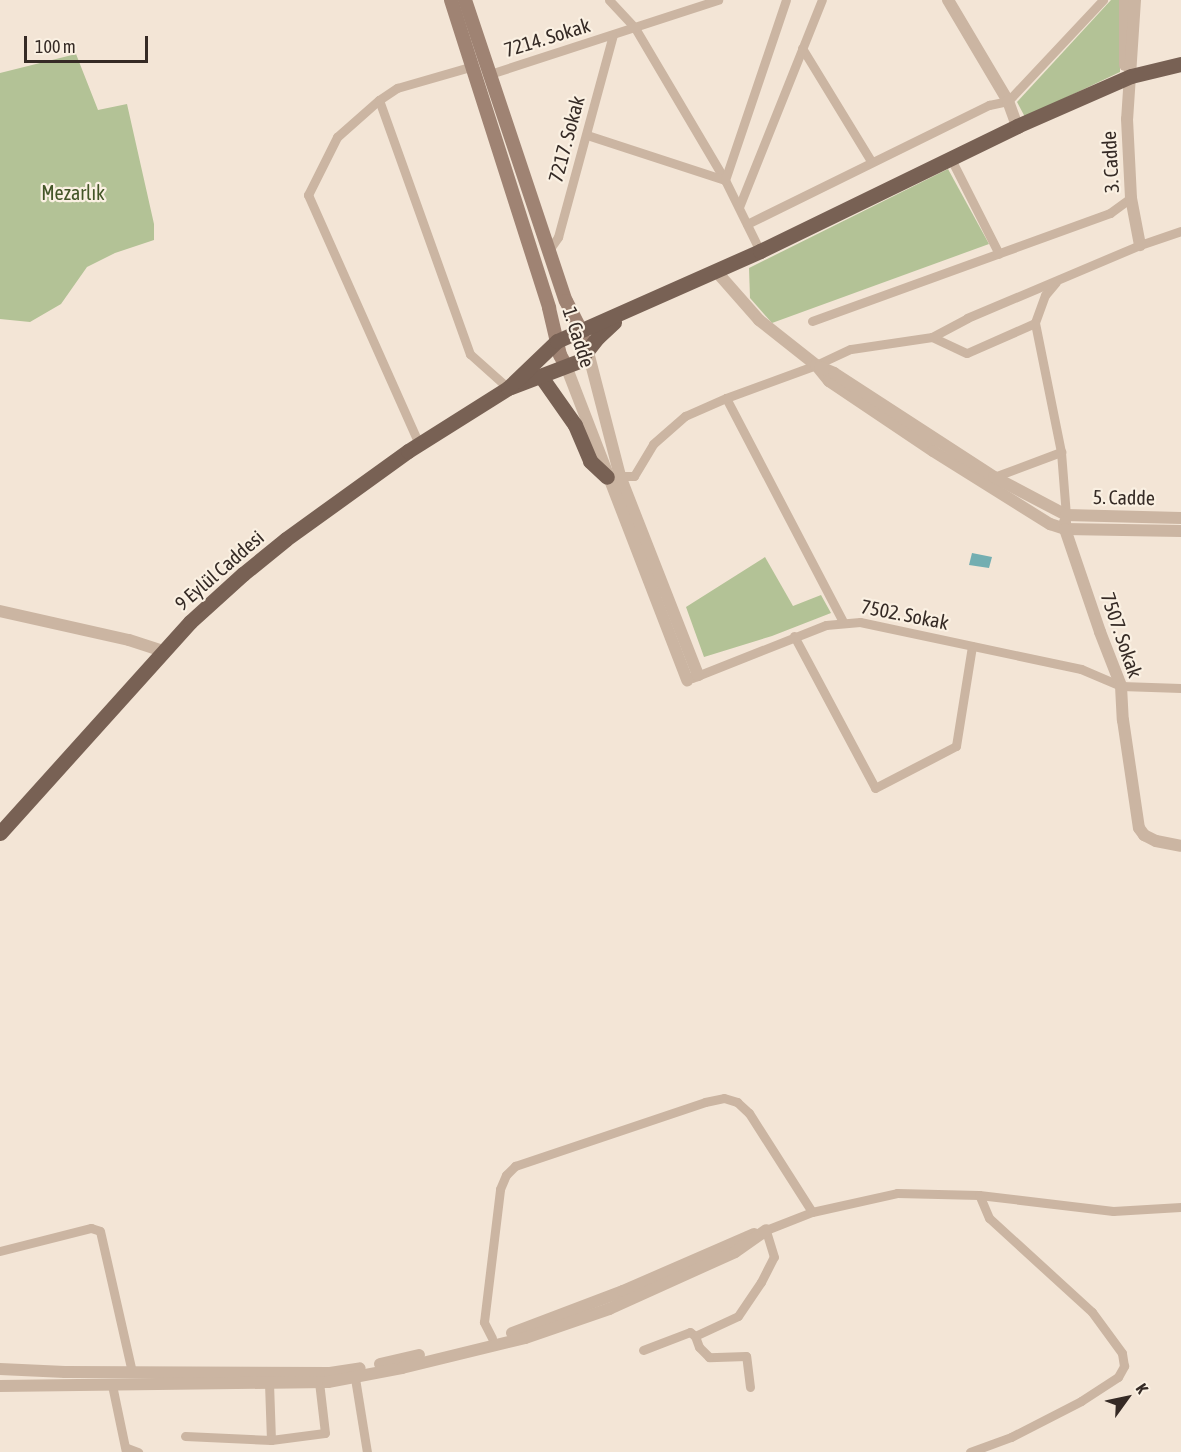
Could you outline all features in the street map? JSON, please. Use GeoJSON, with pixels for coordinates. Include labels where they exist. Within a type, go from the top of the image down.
{"type":"FeatureCollection","features":[{"type":"Feature","properties":{"kind":"main road","name":"1. Cadde"},"geometry":{"type":"LineString","coordinates":[[451,0],[566,366]]}},
{"type":"Feature","properties":{"kind":"main road","name":"1. Cadde"},"geometry":{"type":"LineString","coordinates":[[465,0],[566,301],[588,352]]}},
{"type":"Feature","properties":{"kind":"main road","name":"9 Eylül Caddesi"},"geometry":{"type":"LineString","coordinates":[[0,833],[190,622],[252,567],[419,444],[508,388],[557,341],[716,271],[1017,126],[1131,76],[1181,64]]}},
{"type":"Feature","properties":{"kind":"main road","name":"9 Eylül Caddesi"},"geometry":{"type":"LineString","coordinates":[[508,388],[542,378],[579,362],[598,337],[626,312]]}},
{"type":"Feature","properties":{"kind":"main road"},"geometry":{"type":"LineString","coordinates":[[542,378],[575,425],[590,461],[614,476]]}},
{"type":"Feature","properties":{"kind":"street"},"geometry":{"type":"LineString","coordinates":[[610,0],[635,28],[725,180],[760,250]]}},
{"type":"Feature","properties":{"kind":"street","name":"7214. Sokak"},"geometry":{"type":"LineString","coordinates":[[490,74],[718,0]]}},
{"type":"Feature","properties":{"kind":"street"},"geometry":{"type":"LineString","coordinates":[[725,180],[786,0]]}},
{"type":"Feature","properties":{"kind":"street"},"geometry":{"type":"LineString","coordinates":[[739,207],[822,0]]}},
{"type":"Feature","properties":{"kind":"street"},"geometry":{"type":"LineString","coordinates":[[948,0],[1008,101],[1017,126]]}},
{"type":"Feature","properties":{"kind":"street"},"geometry":{"type":"LineString","coordinates":[[747,224],[871,161],[989,105],[1008,101],[1103,0]]}},
{"type":"Feature","properties":{"kind":"street","name":"3. Cadde"},"geometry":{"type":"LineString","coordinates":[[1125,0],[1125,69],[1131,76]]}},
{"type":"Feature","properties":{"kind":"street","name":"3. Cadde"},"geometry":{"type":"LineString","coordinates":[[1135,0],[1127,119],[1131,198],[1140,245]]}},
{"type":"Feature","properties":{"kind":"street","name":"7217. Sokak"},"geometry":{"type":"LineString","coordinates":[[549,250],[558,237],[612,35]]}},
{"type":"Feature","properties":{"kind":"street"},"geometry":{"type":"LineString","coordinates":[[802,48],[871,161]]}},
{"type":"Feature","properties":{"kind":"street"},"geometry":{"type":"LineString","coordinates":[[419,444],[308,195],[337,137],[379,100],[397,88],[473,66]]}},
{"type":"Feature","properties":{"kind":"street"},"geometry":{"type":"LineString","coordinates":[[379,100],[470,354],[508,388]]}},
{"type":"Feature","properties":{"kind":"street"},"geometry":{"type":"LineString","coordinates":[[587,135],[725,180]]}},
{"type":"Feature","properties":{"kind":"street"},"geometry":{"type":"LineString","coordinates":[[951,159],[999,254]]}},
{"type":"Feature","properties":{"kind":"street"},"geometry":{"type":"LineString","coordinates":[[812,321],[1110,213],[1131,198]]}},
{"type":"Feature","properties":{"kind":"street"},"geometry":{"type":"LineString","coordinates":[[614,476],[634,476],[652,444],[685,416],[726,398],[816,365],[851,349],[932,337],[967,318],[1140,245],[1181,231]]}},
{"type":"Feature","properties":{"kind":"street"},"geometry":{"type":"LineString","coordinates":[[716,271],[759,320],[816,365],[829,381],[933,451],[1050,524],[1065,529],[1181,531]]}},
{"type":"Feature","properties":{"kind":"street"},"geometry":{"type":"LineString","coordinates":[[1057,280],[1045,295],[1035,323],[1061,452],[1065,529]]}},
{"type":"Feature","properties":{"kind":"street"},"geometry":{"type":"LineString","coordinates":[[932,337],[967,353],[1035,323]]}},
{"type":"Feature","properties":{"kind":"street","name":"1. Cadde"},"geometry":{"type":"LineString","coordinates":[[588,352],[614,476]]}},
{"type":"Feature","properties":{"kind":"street"},"geometry":{"type":"LineString","coordinates":[[816,365],[834,373],[994,477],[1066,515]]}},
{"type":"Feature","properties":{"kind":"street","name":"1. Cadde"},"geometry":{"type":"LineString","coordinates":[[566,366],[614,476],[692,678]]}},
{"type":"Feature","properties":{"kind":"street"},"geometry":{"type":"LineString","coordinates":[[726,398],[843,622]]}},
{"type":"Feature","properties":{"kind":"street"},"geometry":{"type":"LineString","coordinates":[[994,477],[1061,452]]}},
{"type":"Feature","properties":{"kind":"street","name":"5. Cadde"},"geometry":{"type":"LineString","coordinates":[[1066,515],[1181,518]]}},
{"type":"Feature","properties":{"kind":"street","name":"7507. Sokak"},"geometry":{"type":"LineString","coordinates":[[1065,529],[1121,686],[1123,720],[1139,828],[1144,835],[1156,841],[1181,846]]}},
{"type":"Feature","properties":{"kind":"street"},"geometry":{"type":"LineString","coordinates":[[0,611],[129,640],[165,652]]}},
{"type":"Feature","properties":{"kind":"street","name":"7502. Sokak"},"geometry":{"type":"LineString","coordinates":[[692,678],[794,636],[843,622],[860,622],[1080,669],[1121,686]]}},
{"type":"Feature","properties":{"kind":"street"},"geometry":{"type":"LineString","coordinates":[[794,636],[875,788],[956,746],[972,646]]}},
{"type":"Feature","properties":{"kind":"street"},"geometry":{"type":"LineString","coordinates":[[1121,686],[1181,688]]}},
{"type":"Feature","properties":{"kind":"street"},"geometry":{"type":"LineString","coordinates":[[492,1338],[484,1322],[500,1189],[506,1175],[515,1166],[705,1102],[724,1098],[737,1102],[748,1113],[812,1212]]}},
{"type":"Feature","properties":{"kind":"street"},"geometry":{"type":"LineString","coordinates":[[0,1386],[319,1383],[492,1338],[546,1321],[623,1291],[740,1238],[812,1212],[897,1193],[979,1195],[1113,1211],[1181,1207]]}},
{"type":"Feature","properties":{"kind":"street"},"geometry":{"type":"LineString","coordinates":[[970,1452],[1011,1437],[1081,1401],[1118,1377],[1124,1366],[1122,1353],[1092,1312],[989,1218],[979,1195]]}},
{"type":"Feature","properties":{"kind":"street"},"geometry":{"type":"LineString","coordinates":[[0,1251],[91,1228],[100,1231],[132,1372]]}},
{"type":"Feature","properties":{"kind":"street"},"geometry":{"type":"LineString","coordinates":[[695,1336],[738,1316],[774,1257],[766,1230]]}},
{"type":"Feature","properties":{"kind":"street"},"geometry":{"type":"LineString","coordinates":[[0,1369],[355,1373],[525,1338],[598,1312],[735,1252],[766,1230]]}},
{"type":"Feature","properties":{"kind":"street"},"geometry":{"type":"LineString","coordinates":[[643,1350],[690,1332],[695,1336],[699,1347],[709,1357],[746,1356],[750,1388]]}},
{"type":"Feature","properties":{"kind":"street"},"geometry":{"type":"LineString","coordinates":[[355,1373],[367,1452]]}},
{"type":"Feature","properties":{"kind":"street"},"geometry":{"type":"LineString","coordinates":[[269,1383],[271,1440]]}},
{"type":"Feature","properties":{"kind":"street"},"geometry":{"type":"LineString","coordinates":[[185,1436],[271,1440],[325,1433],[319,1383]]}},
{"type":"Feature","properties":{"kind":"street"},"geometry":{"type":"LineString","coordinates":[[112,1384],[126,1450],[138,1452]]}},
{"type":"Feature","properties":{"kind":"green space"},"geometry":{"type":"Polygon","coordinates":[[[1111,0],[1120,0],[1120,72],[1025,117],[1017,102],[1111,0]]]}},
{"type":"Feature","properties":{"kind":"green space","name":"Mezarlık"},"geometry":{"type":"Polygon","coordinates":[[[76,54],[98,110],[127,104],[154,224],[154,240],[115,253],[87,267],[61,304],[30,322],[0,319],[0,73],[76,54]]]}},
{"type":"Feature","properties":{"kind":"green space"},"geometry":{"type":"Polygon","coordinates":[[[948,169],[989,244],[772,323],[750,298],[749,268],[948,169]]]}},
{"type":"Feature","properties":{"kind":"green space"},"geometry":{"type":"Polygon","coordinates":[[[765,557],[793,606],[821,595],[831,613],[772,636],[704,657],[686,607],[765,557]]]}},
{"type":"Feature","properties":{"kind":"water"},"geometry":{"type":"Polygon","coordinates":[[[972,553],[992,557],[989,568],[969,565],[972,553]]]}}]}
